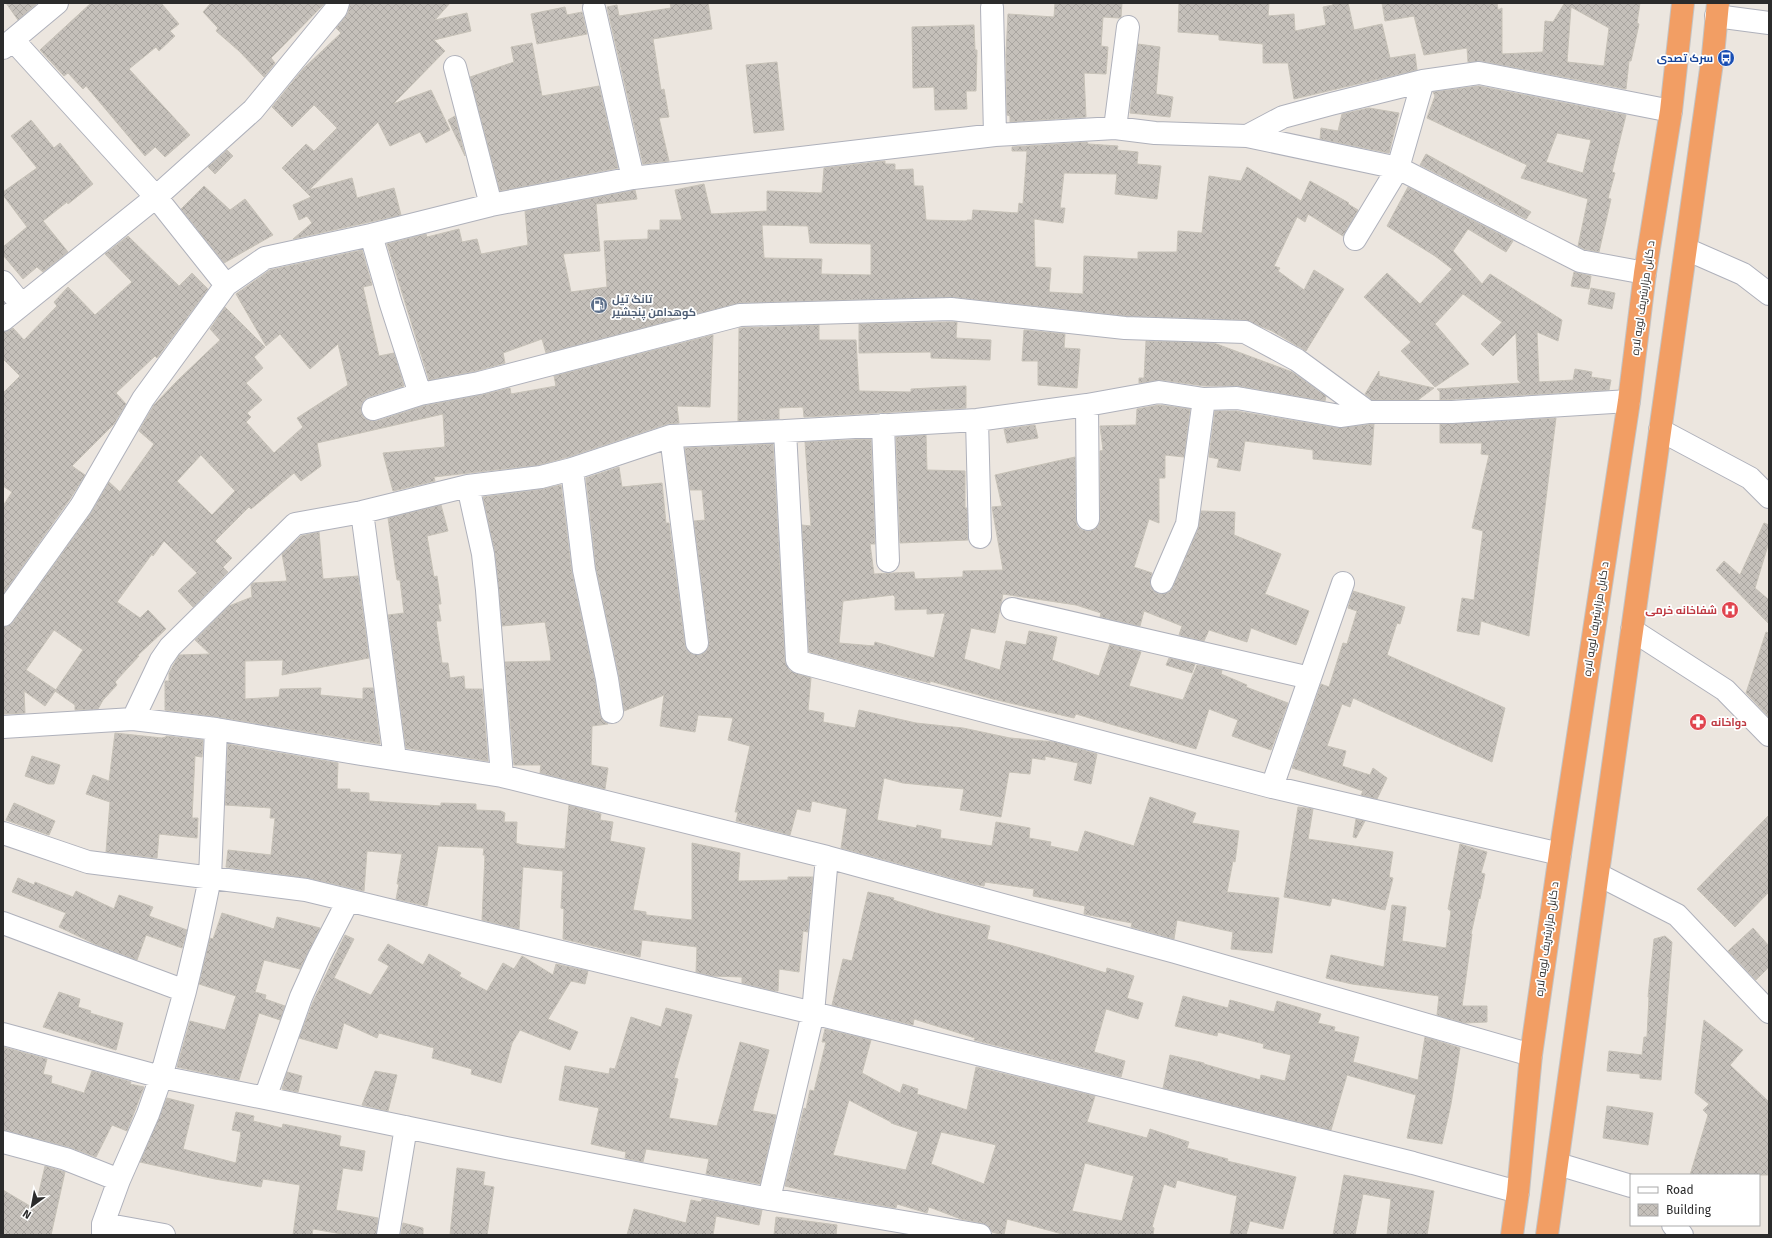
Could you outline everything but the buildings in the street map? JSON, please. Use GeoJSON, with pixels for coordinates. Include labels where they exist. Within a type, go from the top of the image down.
{"type":"FeatureCollection","features":[{"type":"Feature","properties":{"kind":"highway","name":"د کابل مزارشریف لویه لاره"},"geometry":{"type":"LineString","coordinates":[[1512,1235],[1518,1192],[1531,1055],[1629,401],[1645,273],[1671,111],[1683,3]]}},
{"type":"Feature","properties":{"kind":"highway"},"geometry":{"type":"LineString","coordinates":[[1547,1235],[1599,875],[1686,249],[1713,54],[1717,9]]}},
{"type":"Feature","properties":{"kind":"street"},"geometry":{"type":"LineString","coordinates":[[57,3],[8,44],[156,196],[226,285]]}},
{"type":"Feature","properties":{"kind":"street"},"geometry":{"type":"LineString","coordinates":[[3,320],[156,196],[253,110],[336,9],[338,3]]}},
{"type":"Feature","properties":{"kind":"street"},"geometry":{"type":"LineString","coordinates":[[992,7],[994,136]]}},
{"type":"Feature","properties":{"kind":"street"},"geometry":{"type":"LineString","coordinates":[[594,8],[633,178]]}},
{"type":"Feature","properties":{"kind":"street"},"geometry":{"type":"LineString","coordinates":[[1717,9],[1769,23]]}},
{"type":"Feature","properties":{"kind":"street"},"geometry":{"type":"LineString","coordinates":[[1115,128],[1128,27]]}},
{"type":"Feature","properties":{"kind":"street"},"geometry":{"type":"LineString","coordinates":[[455,67],[491,206]]}},
{"type":"Feature","properties":{"kind":"street"},"geometry":{"type":"LineString","coordinates":[[1247,136],[1282,117],[1423,81],[1479,73],[1671,111]]}},
{"type":"Feature","properties":{"kind":"street"},"geometry":{"type":"LineString","coordinates":[[1355,239],[1398,168],[1423,81]]}},
{"type":"Feature","properties":{"kind":"street"},"geometry":{"type":"LineString","coordinates":[[3,616],[82,506],[143,399],[226,285],[265,258],[371,235],[491,206],[633,178],[994,136],[1115,128],[1154,133],[1247,136],[1398,168],[1580,261],[1645,273]]}},
{"type":"Feature","properties":{"kind":"street"},"geometry":{"type":"LineString","coordinates":[[371,235],[420,394]]}},
{"type":"Feature","properties":{"kind":"street"},"geometry":{"type":"LineString","coordinates":[[1686,249],[1743,274],[1769,294]]}},
{"type":"Feature","properties":{"kind":"street"},"geometry":{"type":"LineString","coordinates":[[3,282],[21,304]]}},
{"type":"Feature","properties":{"kind":"street"},"geometry":{"type":"LineString","coordinates":[[373,409],[420,394],[479,383],[740,315],[951,309],[1125,328],[1246,332],[1297,360],[1368,412]]}},
{"type":"Feature","properties":{"kind":"street"},"geometry":{"type":"LineString","coordinates":[[133,719],[161,660],[170,647],[295,524],[362,512],[468,486],[541,477],[572,469],[671,436],[977,420],[1087,405],[1159,392],[1204,399],[1237,398],[1340,416],[1368,412],[1452,412],[1629,401]]}},
{"type":"Feature","properties":{"kind":"street"},"geometry":{"type":"LineString","coordinates":[[1162,582],[1186,528],[1204,399]]}},
{"type":"Feature","properties":{"kind":"street"},"geometry":{"type":"LineString","coordinates":[[1087,405],[1088,519]]}},
{"type":"Feature","properties":{"kind":"street"},"geometry":{"type":"LineString","coordinates":[[977,420],[980,537]]}},
{"type":"Feature","properties":{"kind":"street"},"geometry":{"type":"LineString","coordinates":[[883,426],[888,562]]}},
{"type":"Feature","properties":{"kind":"street"},"geometry":{"type":"LineString","coordinates":[[1660,430],[1750,478],[1769,497]]}},
{"type":"Feature","properties":{"kind":"street"},"geometry":{"type":"LineString","coordinates":[[785,431],[797,652],[799,662],[1272,787],[1560,854]]}},
{"type":"Feature","properties":{"kind":"street"},"geometry":{"type":"LineString","coordinates":[[671,436],[697,643]]}},
{"type":"Feature","properties":{"kind":"street"},"geometry":{"type":"LineString","coordinates":[[572,469],[584,570],[607,679],[612,712]]}},
{"type":"Feature","properties":{"kind":"street"},"geometry":{"type":"LineString","coordinates":[[468,486],[483,554],[502,776]]}},
{"type":"Feature","properties":{"kind":"street"},"geometry":{"type":"LineString","coordinates":[[362,512],[395,759]]}},
{"type":"Feature","properties":{"kind":"street"},"geometry":{"type":"LineString","coordinates":[[1272,787],[1343,583]]}},
{"type":"Feature","properties":{"kind":"street"},"geometry":{"type":"LineString","coordinates":[[1012,609],[1310,678]]}},
{"type":"Feature","properties":{"kind":"street"},"geometry":{"type":"LineString","coordinates":[[1632,630],[1725,690],[1769,735]]}},
{"type":"Feature","properties":{"kind":"street"},"geometry":{"type":"LineString","coordinates":[[3,727],[133,719],[216,729],[502,776],[827,856],[1175,952],[1531,1055]]}},
{"type":"Feature","properties":{"kind":"street"},"geometry":{"type":"LineString","coordinates":[[164,1235],[103,1230],[119,1180],[148,1114],[161,1077],[185,991],[210,878],[216,729]]}},
{"type":"Feature","properties":{"kind":"street"},"geometry":{"type":"LineString","coordinates":[[3,833],[88,862],[306,890],[813,1013],[1413,1163],[1518,1192]]}},
{"type":"Feature","properties":{"kind":"street"},"geometry":{"type":"LineString","coordinates":[[769,1199],[813,1013],[827,856]]}},
{"type":"Feature","properties":{"kind":"street"},"geometry":{"type":"LineString","coordinates":[[1599,875],[1677,915],[1769,1012]]}},
{"type":"Feature","properties":{"kind":"street"},"geometry":{"type":"LineString","coordinates":[[265,1098],[301,997],[319,957],[348,901]]}},
{"type":"Feature","properties":{"kind":"street"},"geometry":{"type":"LineString","coordinates":[[3,923],[185,991]]}},
{"type":"Feature","properties":{"kind":"street"},"geometry":{"type":"LineString","coordinates":[[3,1034],[161,1077],[769,1199],[980,1235]]}},
{"type":"Feature","properties":{"kind":"street"},"geometry":{"type":"LineString","coordinates":[[388,1235],[406,1127]]}},
{"type":"Feature","properties":{"kind":"street"},"geometry":{"type":"LineString","coordinates":[[3,1142],[66,1159],[119,1180]]}},
{"type":"Feature","properties":{"kind":"street"},"geometry":{"type":"LineString","coordinates":[[1558,1164],[1630,1186]]}},
{"type":"Feature","properties":{"kind":"street"},"geometry":{"type":"LineString","coordinates":[[1674,1226],[1682,1235]]}},
{"type":"Feature","properties":{"kind":"place","name":"سرک تصدی"},"geometry":{"type":"Point","coordinates":[1726,58]}},
{"type":"Feature","properties":{"kind":"place","name":"تانگ تیل کوهدامن پنجشیر"},"geometry":{"type":"Point","coordinates":[599,305]}},
{"type":"Feature","properties":{"kind":"place","name":"شفاخانه خرمی"},"geometry":{"type":"Point","coordinates":[1730,610]}},
{"type":"Feature","properties":{"kind":"place","name":"دواخانه"},"geometry":{"type":"Point","coordinates":[1698,722]}}]}
